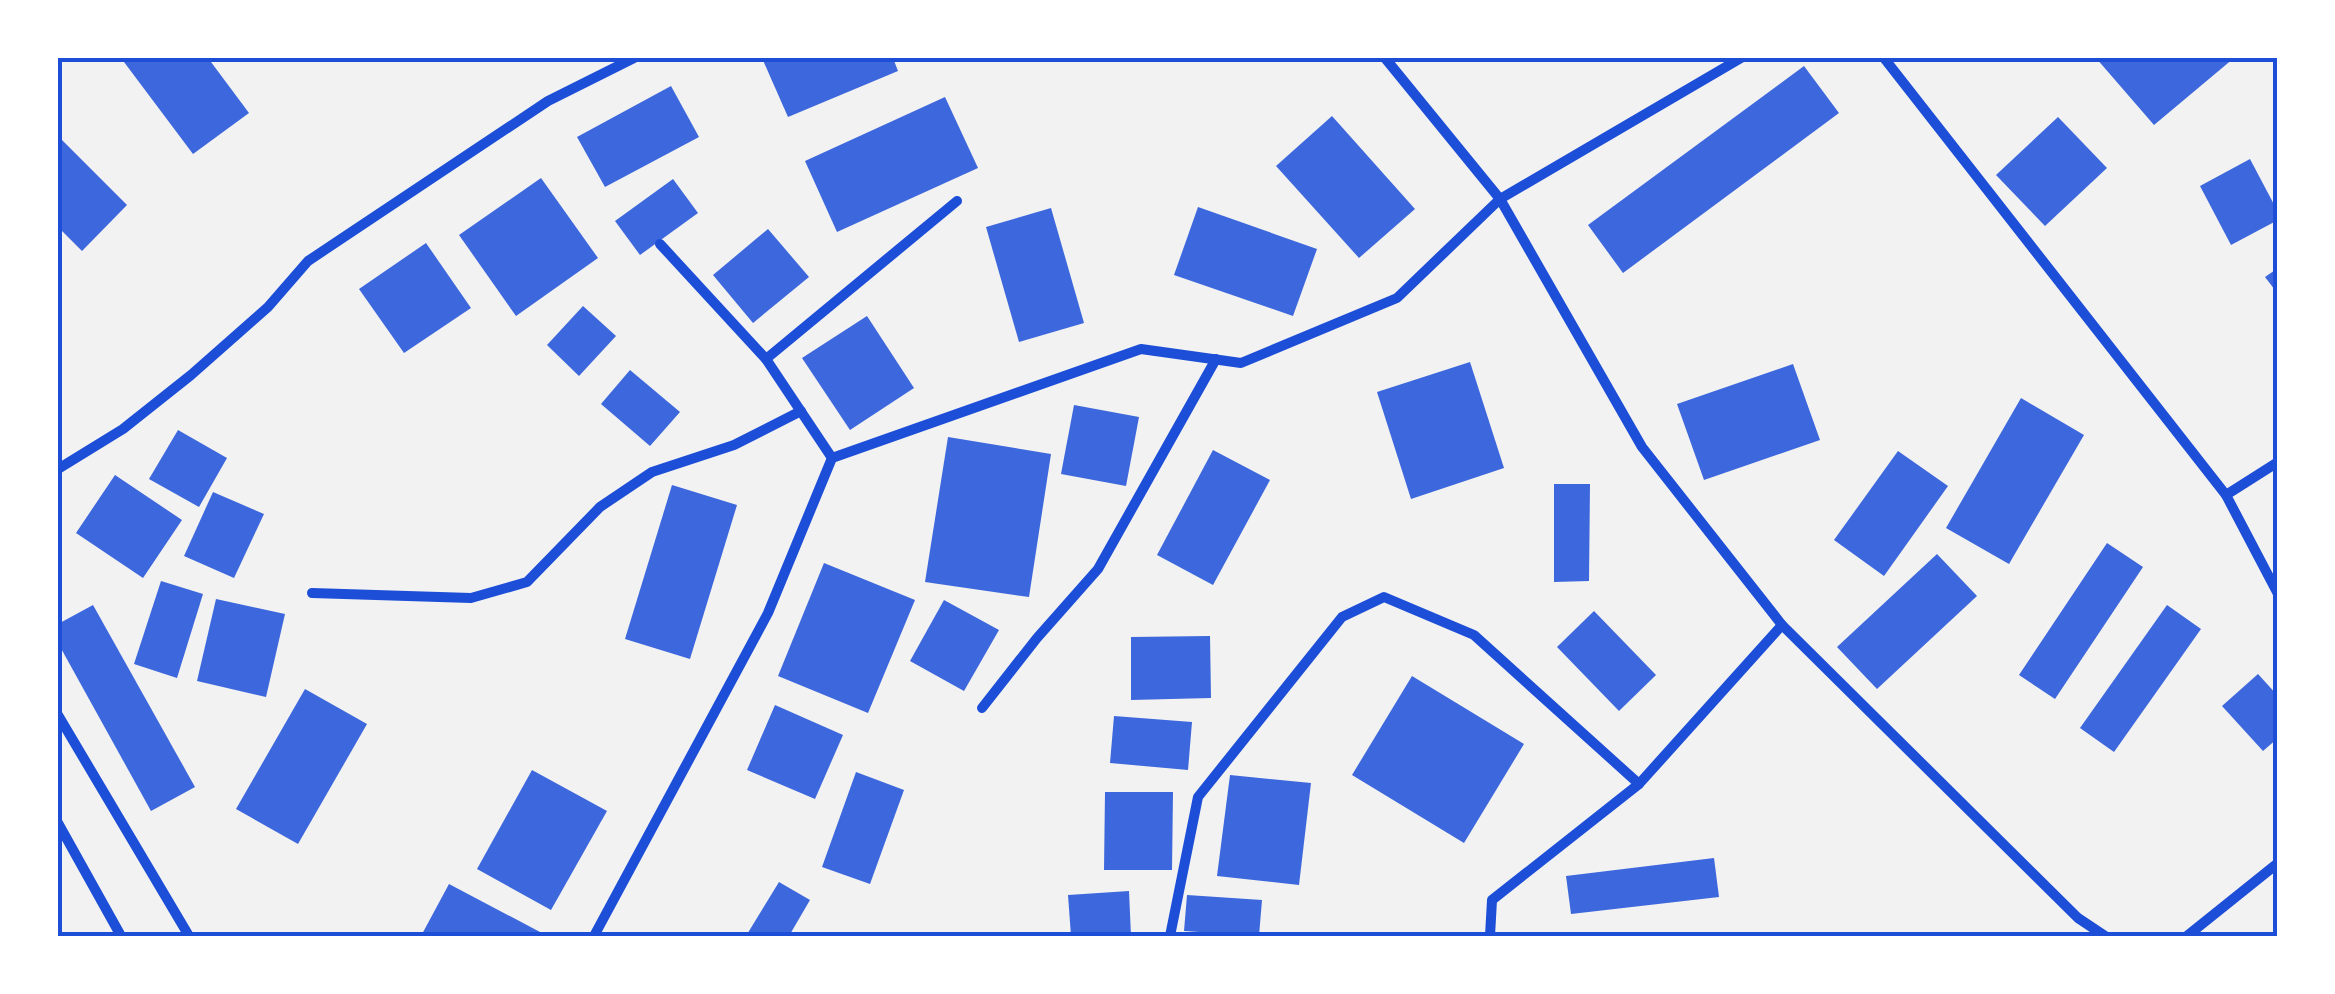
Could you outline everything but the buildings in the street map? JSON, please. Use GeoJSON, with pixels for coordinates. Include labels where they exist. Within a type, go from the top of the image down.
{"type":"FeatureCollection","features":[{"type":"Feature","properties":{"kind":"street"},"geometry":{"type":"LineString","coordinates":[[58,470],[123,429],[191,375],[268,306],[308,260],[548,102],[634,58]]}},
{"type":"Feature","properties":{"kind":"street"},"geometry":{"type":"LineString","coordinates":[[1384,58],[1500,199],[1642,447],[1782,625],[2078,918],[2105,936]]}},
{"type":"Feature","properties":{"kind":"street"},"geometry":{"type":"LineString","coordinates":[[594,936],[768,613],[832,458],[1141,349],[1241,362],[1397,298],[1500,199],[1741,58]]}},
{"type":"Feature","properties":{"kind":"street"},"geometry":{"type":"LineString","coordinates":[[1884,58],[2226,495],[2278,594]]}},
{"type":"Feature","properties":{"kind":"street"},"geometry":{"type":"LineString","coordinates":[[766,359],[956,200]]}},
{"type":"Feature","properties":{"kind":"street"},"geometry":{"type":"LineString","coordinates":[[660,244],[766,359],[832,458]]}},
{"type":"Feature","properties":{"kind":"street"},"geometry":{"type":"LineString","coordinates":[[982,708],[1098,569],[1216,359]]}},
{"type":"Feature","properties":{"kind":"street"},"geometry":{"type":"LineString","coordinates":[[312,593],[472,598],[526,582],[600,507],[652,472],[734,445],[801,411]]}},
{"type":"Feature","properties":{"kind":"street"},"geometry":{"type":"LineString","coordinates":[[2226,495],[2278,462]]}},
{"type":"Feature","properties":{"kind":"street"},"geometry":{"type":"LineString","coordinates":[[1170,936],[1198,797],[1342,617],[1384,597],[1474,635],[1639,784]]}},
{"type":"Feature","properties":{"kind":"street"},"geometry":{"type":"LineString","coordinates":[[1490,936],[1492,900],[1639,784],[1782,625]]}},
{"type":"Feature","properties":{"kind":"street"},"geometry":{"type":"LineString","coordinates":[[58,714],[188,936]]}},
{"type":"Feature","properties":{"kind":"street"},"geometry":{"type":"LineString","coordinates":[[58,823],[121,936]]}},
{"type":"Feature","properties":{"kind":"street"},"geometry":{"type":"LineString","coordinates":[[2186,936],[2278,863]]}}]}
